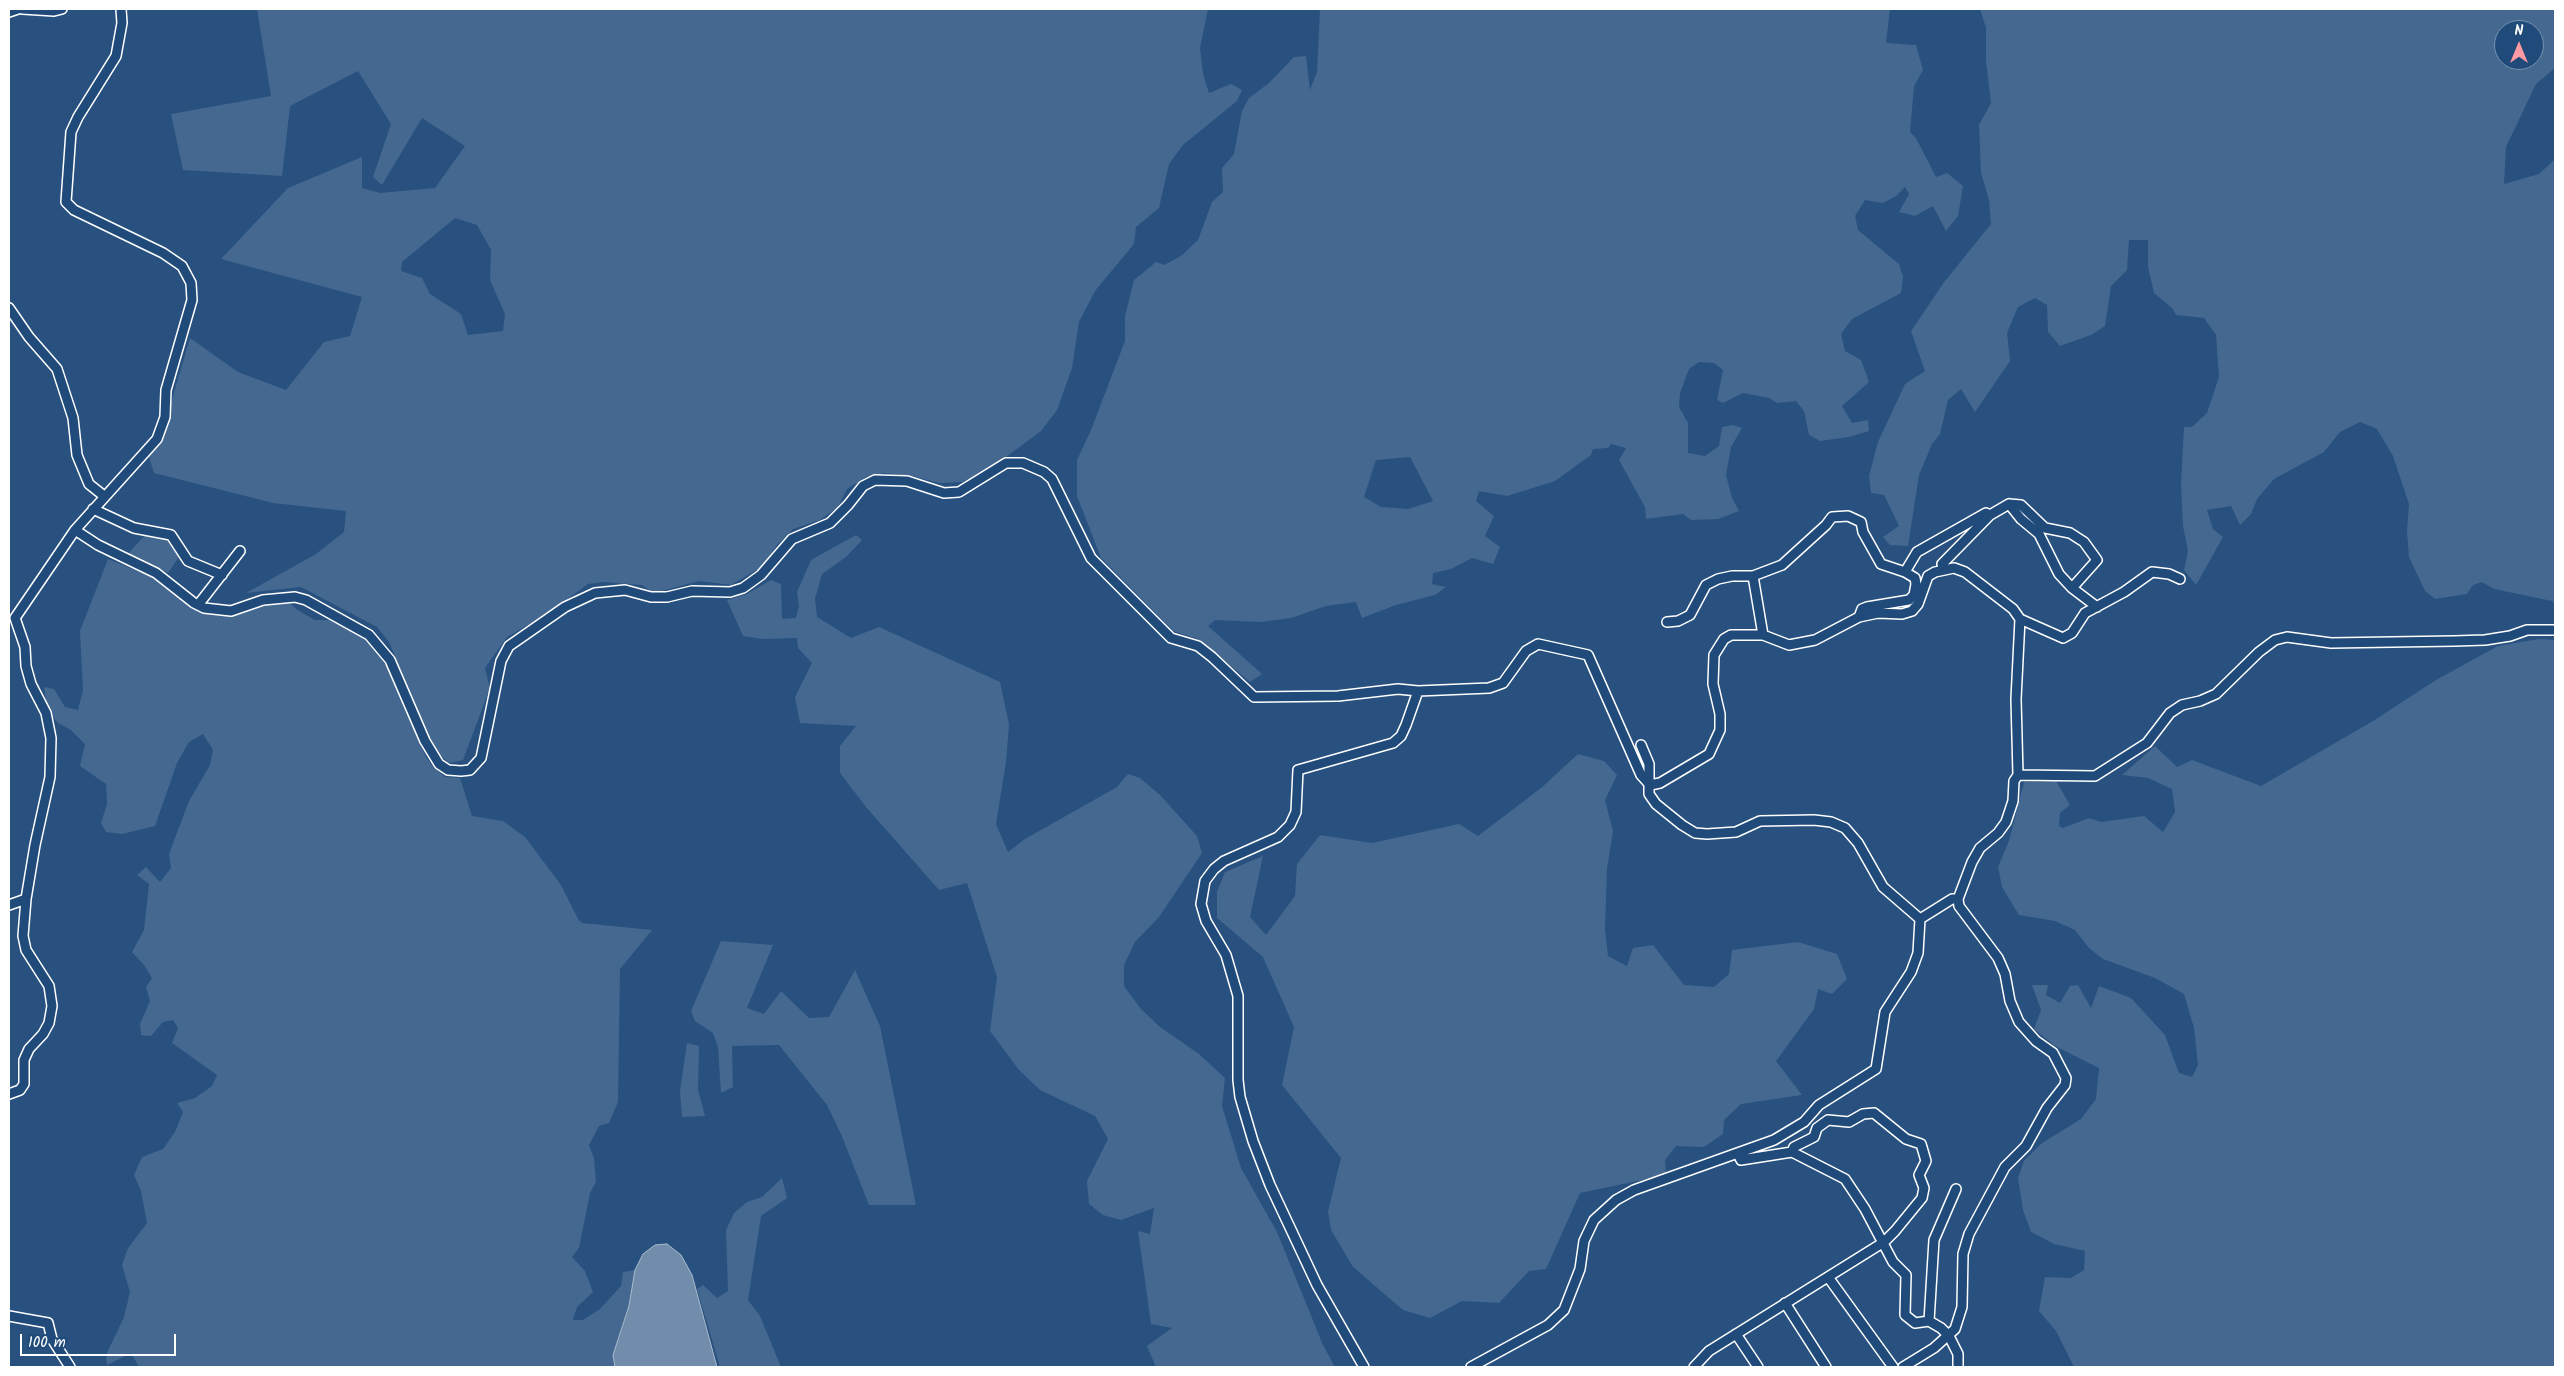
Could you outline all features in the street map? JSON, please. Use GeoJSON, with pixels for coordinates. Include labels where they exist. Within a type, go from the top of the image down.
{"type":"FeatureCollection","features":[{"type":"Feature","properties":{"kind":"street"},"geometry":{"type":"LineString","coordinates":[[9,12],[20,9],[54,11],[62,9]]}},
{"type":"Feature","properties":{"kind":"street"},"geometry":{"type":"LineString","coordinates":[[9,1094],[20,1090],[24,1084],[24,1060],[29,1048],[43,1034],[49,1023],[52,1006],[49,986],[26,950],[23,936],[34,845],[50,777],[51,738],[46,713],[31,684],[26,666],[25,647],[12,618],[75,530],[157,440],[165,417],[166,390],[192,300],[191,283],[182,266],[163,252],[74,210],[66,202],[71,132],[116,56],[122,23],[121,9]]}},
{"type":"Feature","properties":{"kind":"street"},"geometry":{"type":"LineString","coordinates":[[9,308],[28,338],[57,369],[73,418],[77,454],[89,484],[104,496]]}},
{"type":"Feature","properties":{"kind":"street"},"geometry":{"type":"LineString","coordinates":[[75,530],[98,545],[156,573],[198,605],[217,611],[232,610],[263,600],[295,597],[306,600],[369,635],[390,660],[425,740],[439,764],[448,770],[470,770],[480,758],[501,661],[509,646],[565,607],[595,593],[625,590],[651,597],[667,597],[692,591],[730,592],[743,588],[761,575],[792,539],[830,523],[848,505],[862,486],[875,480],[906,481],[944,493],[959,492],[1006,463],[1023,463],[1044,472],[1052,479],[1091,558],[1171,638],[1198,646],[1254,697],[1338,696],[1398,689],[1418,691],[1490,688],[1503,683],[1526,651],[1538,644],[1588,655],[1641,775],[1650,785]]}},
{"type":"Feature","properties":{"kind":"street"},"geometry":{"type":"LineString","coordinates":[[2009,504],[2020,519],[2040,534],[2059,574],[2072,588],[2097,607]]}},
{"type":"Feature","properties":{"kind":"street"},"geometry":{"type":"LineString","coordinates":[[1944,570],[1942,564],[1990,515],[2009,504],[2021,505],[2046,528],[2070,533],[2084,542],[2097,560],[2072,588]]}},
{"type":"Feature","properties":{"kind":"street"},"geometry":{"type":"LineString","coordinates":[[93,509],[134,528],[171,535],[188,561],[222,575]]}},
{"type":"Feature","properties":{"kind":"street"},"geometry":{"type":"LineString","coordinates":[[1905,572],[1917,552],[1986,513],[1990,515]]}},
{"type":"Feature","properties":{"kind":"street"},"geometry":{"type":"LineString","coordinates":[[1667,622],[1678,621],[1690,615],[1706,585],[1718,578],[1753,576],[1782,565],[1826,525],[1832,517],[1840,515],[1861,522],[1862,532],[1882,564],[1905,572],[1915,578],[1914,595],[1909,600],[1867,606],[1862,609],[1859,617]]}},
{"type":"Feature","properties":{"kind":"street"},"geometry":{"type":"LineString","coordinates":[[198,605],[240,551]]}},
{"type":"Feature","properties":{"kind":"street"},"geometry":{"type":"LineString","coordinates":[[1650,785],[1660,783],[1709,754],[1720,730],[1720,714],[1713,684],[1714,656],[1719,646],[1731,635],[1763,635],[1788,645],[1798,645],[1816,640],[1859,617],[1878,613],[1902,614],[1912,611],[1918,604],[1928,576],[1954,568],[1965,572],[2013,609],[2020,619],[2063,638],[2072,633],[2085,613],[2124,592],[2152,572],[2169,574],[2180,579]]}},
{"type":"Feature","properties":{"kind":"street"},"geometry":{"type":"LineString","coordinates":[[1753,576],[1763,635]]}},
{"type":"Feature","properties":{"kind":"street"},"geometry":{"type":"LineString","coordinates":[[1902,1367],[1949,1336],[1954,1329],[1962,1307],[1963,1254],[1969,1234],[2005,1167],[2026,1146],[2047,1108],[2065,1085],[2066,1078],[2054,1053],[2036,1041],[2019,1022],[2010,1001],[2005,974],[1998,958],[1958,906],[1958,899],[1980,848],[1998,833],[2006,822],[2012,801],[2014,781],[2018,775],[2016,699],[2020,619]]}},
{"type":"Feature","properties":{"kind":"street"},"geometry":{"type":"LineString","coordinates":[[2018,775],[2096,776],[2147,743],[2170,713],[2182,705],[2200,701],[2216,694],[2275,640],[2287,637],[2331,643],[2454,642],[2485,640],[2527,630],[2555,630]]}},
{"type":"Feature","properties":{"kind":"street"},"geometry":{"type":"LineString","coordinates":[[1364,1367],[1317,1285],[1270,1185],[1253,1141],[1239,1088],[1238,996],[1226,955],[1206,921],[1201,904],[1205,881],[1214,869],[1224,862],[1278,837],[1290,826],[1296,812],[1298,770],[1393,743],[1401,736],[1418,691]]}},
{"type":"Feature","properties":{"kind":"street"},"geometry":{"type":"LineString","coordinates":[[1641,745],[1649,764],[1649,794],[1656,804],[1695,833],[1736,832],[1760,822],[1814,820],[1831,822],[1845,828],[1858,843],[1883,887],[1920,919]]}},
{"type":"Feature","properties":{"kind":"street"},"geometry":{"type":"LineString","coordinates":[[1920,919],[1952,900],[1958,899]]}},
{"type":"Feature","properties":{"kind":"street"},"geometry":{"type":"LineString","coordinates":[[9,905],[26,900]]}},
{"type":"Feature","properties":{"kind":"street"},"geometry":{"type":"LineString","coordinates":[[1471,1367],[1548,1325],[1564,1310],[1580,1269],[1584,1241],[1594,1220],[1603,1210],[1634,1190],[1738,1154],[1787,1133],[1804,1122],[1819,1106],[1876,1069],[1885,1012],[1911,972],[1918,953],[1920,919]]}},
{"type":"Feature","properties":{"kind":"street"},"geometry":{"type":"LineString","coordinates":[[1694,1367],[1709,1351],[1884,1242],[1922,1198],[1924,1188],[1919,1176],[1926,1161],[1921,1144],[1906,1139],[1874,1113],[1863,1114],[1849,1122],[1828,1120],[1818,1128],[1814,1137],[1794,1147],[1792,1152]]}},
{"type":"Feature","properties":{"kind":"street"},"geometry":{"type":"LineString","coordinates":[[1738,1154],[1741,1160],[1792,1152],[1845,1179],[1884,1242],[1894,1262],[1906,1275],[1905,1315],[1914,1323],[1929,1321],[1949,1336],[1958,1354],[1958,1367]]}},
{"type":"Feature","properties":{"kind":"street"},"geometry":{"type":"LineString","coordinates":[[1929,1321],[1934,1240],[1956,1189]]}},
{"type":"Feature","properties":{"kind":"street"},"geometry":{"type":"LineString","coordinates":[[1828,1277],[1893,1367]]}},
{"type":"Feature","properties":{"kind":"street"},"geometry":{"type":"LineString","coordinates":[[1785,1303],[1826,1367]]}},
{"type":"Feature","properties":{"kind":"street"},"geometry":{"type":"LineString","coordinates":[[9,1316],[48,1323],[52,1339],[70,1367]]}},
{"type":"Feature","properties":{"kind":"street"},"geometry":{"type":"LineString","coordinates":[[1736,1334],[1758,1367]]}},
{"type":"Feature","properties":{"kind":"shaded area"},"geometry":{"type":"Polygon","coordinates":[[[257,9],[1208,9],[1200,48],[1203,74],[1209,93],[1231,84],[1242,90],[1237,101],[1183,145],[1169,164],[1159,208],[1136,227],[1134,244],[1095,291],[1079,322],[1072,368],[1057,410],[1041,431],[987,471],[962,482],[939,483],[912,476],[884,473],[866,477],[847,489],[838,507],[820,520],[793,529],[777,545],[762,567],[731,585],[699,581],[654,593],[642,585],[603,582],[588,584],[547,614],[507,637],[485,668],[490,688],[463,760],[449,763],[435,751],[389,642],[377,627],[301,587],[246,593],[316,554],[344,532],[346,511],[273,503],[154,473],[148,454],[160,441],[190,338],[238,372],[286,390],[324,342],[350,336],[362,297],[221,259],[288,188],[362,157],[362,188],[380,193],[435,188],[465,146],[422,118],[382,185],[373,177],[391,124],[358,71],[290,106],[282,176],[183,170],[171,114],[271,96],[257,9]],[[455,218],[402,262],[401,271],[422,278],[430,294],[461,314],[468,335],[503,331],[505,314],[490,280],[491,250],[477,225],[455,218]]]}},
{"type":"Feature","properties":{"kind":"shaded area"},"geometry":{"type":"Polygon","coordinates":[[[1320,9],[1890,9],[1886,43],[1916,45],[1923,70],[1914,86],[1910,132],[1916,138],[1936,177],[1947,173],[1963,186],[1958,216],[1946,231],[1933,206],[1915,216],[1899,212],[1909,194],[1905,187],[1896,196],[1883,203],[1865,200],[1855,216],[1858,230],[1899,264],[1903,277],[1901,293],[1852,319],[1841,334],[1845,351],[1861,360],[1869,382],[1842,406],[1852,423],[1868,420],[1869,431],[1849,437],[1820,441],[1809,435],[1804,411],[1796,401],[1777,403],[1769,398],[1743,393],[1723,403],[1717,400],[1723,370],[1714,363],[1699,362],[1689,369],[1680,393],[1679,407],[1688,423],[1688,453],[1705,456],[1719,446],[1722,427],[1733,425],[1742,428],[1731,447],[1726,475],[1732,498],[1739,511],[1718,519],[1691,520],[1683,514],[1646,519],[1645,507],[1619,460],[1626,448],[1611,444],[1608,448],[1593,449],[1591,455],[1555,481],[1507,496],[1479,491],[1476,501],[1494,516],[1485,536],[1500,547],[1493,564],[1472,558],[1451,569],[1433,573],[1432,584],[1446,587],[1435,595],[1396,605],[1362,618],[1356,602],[1326,606],[1291,618],[1260,622],[1215,620],[1208,626],[1262,674],[1250,682],[1198,639],[1173,631],[1101,558],[1077,496],[1077,460],[1091,430],[1125,341],[1125,316],[1134,280],[1156,262],[1164,265],[1181,256],[1198,240],[1212,202],[1223,192],[1222,168],[1234,154],[1242,111],[1249,98],[1269,83],[1294,57],[1306,56],[1310,90],[1317,72],[1320,9]],[[1410,457],[1376,460],[1364,497],[1381,507],[1408,509],[1433,501],[1410,457]]]}},
{"type":"Feature","properties":{"kind":"shaded area"},"geometry":{"type":"Polygon","coordinates":[[[1980,9],[2555,9],[2555,68],[2536,84],[2506,147],[2504,184],[2539,174],[2555,159],[2555,604],[2552,601],[2494,589],[2482,582],[2473,585],[2467,594],[2435,599],[2425,591],[2409,557],[2407,532],[2409,504],[2393,456],[2377,429],[2360,422],[2340,432],[2324,452],[2274,479],[2257,499],[2251,514],[2240,525],[2231,506],[2207,510],[2213,529],[2223,537],[2196,585],[2184,570],[2188,551],[2183,526],[2181,484],[2184,427],[2192,427],[2207,413],[2219,377],[2216,335],[2204,318],[2176,315],[2173,309],[2154,293],[2148,267],[2148,240],[2129,240],[2127,270],[2111,286],[2105,326],[2091,335],[2060,346],[2048,332],[2047,305],[2035,298],[2018,307],[2007,333],[2010,361],[1975,412],[1961,389],[1948,400],[1940,434],[1932,444],[1919,475],[1908,546],[1890,545],[1883,537],[1899,526],[1884,495],[1871,493],[1869,476],[1878,442],[1905,384],[1925,371],[1911,331],[1945,281],[1991,224],[1989,200],[1981,173],[1979,125],[1991,103],[1986,61],[1986,28],[1980,9]]]}},
{"type":"Feature","properties":{"kind":"shaded area"},"geometry":{"type":"Polygon","coordinates":[[[147,533],[169,539],[179,557],[168,573],[127,555],[147,533]]]}},
{"type":"Feature","properties":{"kind":"shaded area"},"geometry":{"type":"Polygon","coordinates":[[[856,535],[862,540],[846,557],[822,574],[815,599],[817,617],[851,638],[879,627],[1000,682],[1009,724],[1006,762],[996,824],[1008,852],[1025,839],[1117,787],[1128,774],[1140,778],[1160,795],[1197,836],[1202,853],[1159,917],[1135,942],[1124,965],[1124,986],[1141,1009],[1160,1027],[1199,1054],[1225,1078],[1222,1106],[1241,1168],[1277,1232],[1323,1345],[1335,1367],[1156,1367],[1147,1346],[1172,1328],[1151,1324],[1138,1231],[1150,1234],[1154,1208],[1121,1220],[1103,1215],[1089,1204],[1087,1181],[1108,1139],[1095,1116],[1040,1090],[1019,1070],[990,1031],[997,977],[967,883],[939,890],[866,807],[840,773],[840,746],[856,726],[800,723],[795,697],[812,663],[798,648],[797,638],[762,639],[743,636],[727,600],[747,594],[771,580],[781,584],[782,619],[796,618],[799,606],[797,592],[811,560],[856,535]]]}},
{"type":"Feature","properties":{"kind":"shaded area"},"geometry":{"type":"Polygon","coordinates":[[[108,559],[155,578],[189,607],[207,613],[272,601],[288,602],[315,620],[332,620],[368,641],[388,668],[426,757],[434,768],[445,777],[460,778],[472,816],[503,821],[525,837],[561,885],[578,919],[582,923],[652,930],[620,969],[618,1102],[609,1123],[599,1126],[589,1145],[594,1158],[596,1182],[590,1193],[579,1248],[572,1257],[585,1271],[593,1292],[577,1307],[573,1320],[583,1320],[600,1309],[621,1286],[623,1272],[635,1270],[629,1306],[613,1355],[615,1367],[139,1367],[131,1353],[107,1365],[106,1355],[124,1317],[130,1292],[122,1265],[128,1248],[147,1223],[141,1191],[134,1175],[142,1157],[163,1149],[175,1132],[183,1112],[177,1103],[195,1098],[212,1086],[217,1075],[172,1043],[178,1028],[173,1020],[163,1022],[151,1036],[141,1035],[140,1024],[150,1001],[146,987],[152,978],[144,965],[132,952],[144,930],[149,884],[137,875],[146,867],[160,882],[171,868],[169,854],[189,801],[210,765],[213,750],[203,734],[189,742],[177,763],[155,826],[122,834],[106,832],[101,823],[107,804],[106,784],[80,766],[85,744],[71,730],[58,723],[47,710],[44,687],[54,689],[65,707],[78,710],[83,690],[80,631],[108,559]]]}},
{"type":"Feature","properties":{"kind":"shaded area"},"geometry":{"type":"Polygon","coordinates":[[[2539,639],[2555,640],[2555,1367],[2074,1367],[2056,1331],[2039,1311],[2045,1277],[2071,1278],[2084,1270],[2085,1251],[2054,1244],[2031,1232],[2023,1210],[2018,1178],[2024,1161],[2042,1143],[2081,1119],[2096,1099],[2099,1068],[2055,1046],[2034,1029],[2041,1010],[2032,985],[2048,985],[2046,995],[2060,1003],[2070,986],[2078,985],[2091,1008],[2099,986],[2131,998],[2165,1035],[2179,1073],[2192,1077],[2198,1065],[2194,1028],[2184,994],[2155,978],[2103,959],[2089,948],[2075,930],[2055,921],[2019,915],[2002,887],[1998,867],[2009,841],[2024,782],[2056,781],[2070,805],[2060,813],[2059,826],[2063,828],[2089,818],[2101,822],[2144,816],[2163,832],[2175,812],[2172,789],[2148,778],[2122,775],[2155,746],[2177,767],[2192,760],[2261,786],[2373,721],[2436,680],[2498,646],[2539,639]]]}},
{"type":"Feature","properties":{"kind":"shaded area"},"geometry":{"type":"Polygon","coordinates":[[[1578,754],[1604,761],[1617,775],[1605,800],[1613,831],[1607,869],[1605,929],[1608,956],[1627,966],[1633,948],[1653,945],[1684,985],[1714,987],[1729,974],[1732,950],[1798,942],[1837,954],[1847,979],[1832,994],[1818,989],[1814,1009],[1776,1061],[1802,1095],[1741,1104],[1724,1120],[1723,1134],[1704,1147],[1676,1146],[1665,1160],[1666,1175],[1580,1193],[1546,1269],[1529,1271],[1499,1303],[1462,1301],[1430,1318],[1403,1310],[1353,1267],[1331,1230],[1328,1211],[1341,1158],[1282,1085],[1294,1027],[1263,957],[1217,918],[1217,892],[1225,872],[1263,856],[1250,917],[1266,935],[1295,896],[1297,864],[1320,835],[1372,843],[1459,824],[1478,836],[1541,788],[1578,754]]]}},
{"type":"Feature","properties":{"kind":"shaded area"},"geometry":{"type":"Polygon","coordinates":[[[721,941],[773,945],[747,1008],[764,1014],[781,991],[809,1018],[829,1017],[855,970],[880,1026],[916,1205],[869,1205],[841,1134],[827,1105],[779,1045],[732,1046],[733,1087],[721,1093],[718,1047],[713,1033],[695,1021],[691,1011],[721,941]]]}},
{"type":"Feature","properties":{"kind":"shaded area"},"geometry":{"type":"Polygon","coordinates":[[[687,1043],[699,1046],[698,1090],[705,1116],[682,1117],[680,1091],[687,1043]]]}},
{"type":"Feature","properties":{"kind":"shaded area"},"geometry":{"type":"Polygon","coordinates":[[[782,1178],[787,1198],[761,1216],[748,1300],[760,1316],[781,1367],[720,1367],[697,1289],[703,1285],[717,1298],[728,1291],[726,1230],[734,1213],[747,1202],[762,1197],[782,1178]]]}},
{"type":"Feature","properties":{"kind":"shaded area"},"geometry":{"type":"Polygon","coordinates":[[[667,1244],[681,1255],[692,1275],[717,1367],[615,1367],[613,1355],[629,1306],[635,1270],[643,1254],[655,1245],[667,1244]]]}}]}
